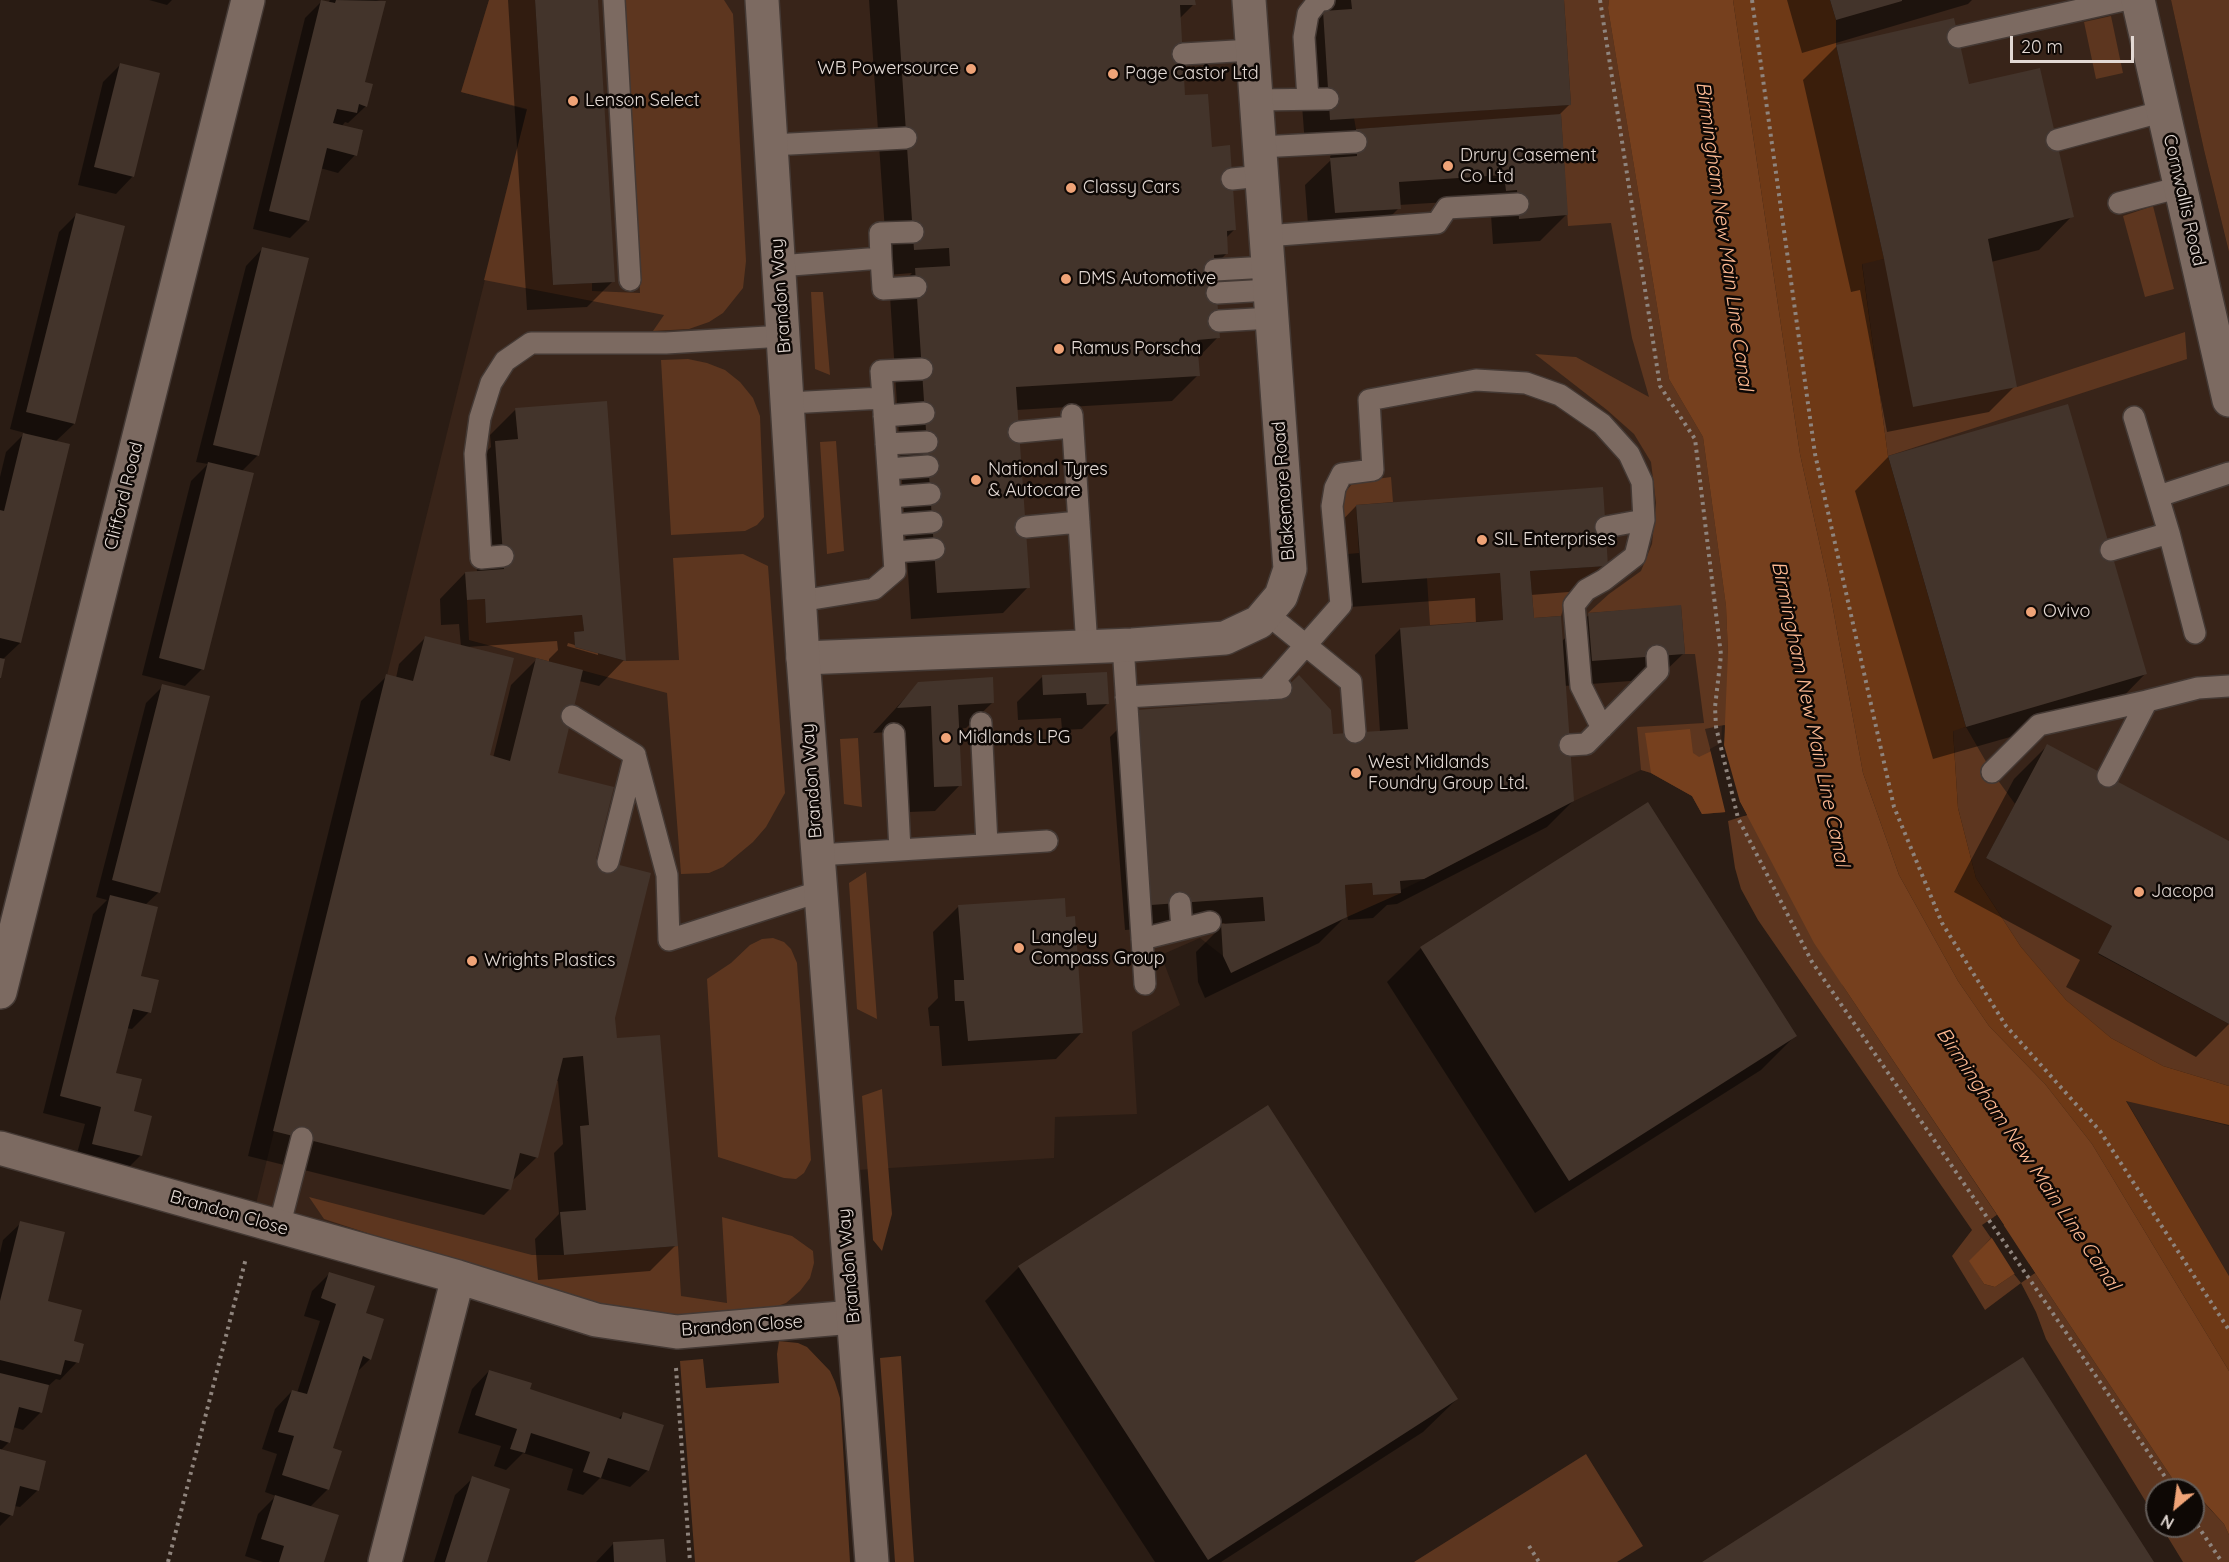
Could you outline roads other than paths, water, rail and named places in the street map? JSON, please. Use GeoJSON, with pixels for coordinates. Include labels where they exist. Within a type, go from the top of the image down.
{"type":"FeatureCollection","features":[{"type":"Feature","properties":{"kind":"street","name":"Clifford Road"},"geometry":{"type":"LineString","coordinates":[[0,992],[248,0]]}},
{"type":"Feature","properties":{"kind":"street","name":"Brandon Way"},"geometry":{"type":"LineString","coordinates":[[762,0],[803,658],[872,1562]]}},
{"type":"Feature","properties":{"kind":"street","name":"Blakemore Road"},"geometry":{"type":"LineString","coordinates":[[803,658],[1087,647],[1225,638],[1258,622],[1281,596],[1290,569],[1269,278],[1251,167],[1256,100],[1249,0]]}},
{"type":"Feature","properties":{"kind":"street","name":"Cornwallis Road"},"geometry":{"type":"LineString","coordinates":[[2138,0],[2229,400]]}},
{"type":"Feature","properties":{"kind":"street","name":"Brandon Close"},"geometry":{"type":"LineString","coordinates":[[0,1148],[458,1277],[596,1320],[677,1332],[853,1317]]}},
{"type":"Feature","properties":{"kind":"street"},"geometry":{"type":"LineString","coordinates":[[385,1562],[458,1277]]}},
{"type":"Feature","properties":{"kind":"lane"},"geometry":{"type":"LineString","coordinates":[[614,0],[618,203],[630,280]]}},
{"type":"Feature","properties":{"kind":"lane"},"geometry":{"type":"LineString","coordinates":[[1256,100],[1318,99],[1304,38],[1308,14],[1319,0],[1324,0]]}},
{"type":"Feature","properties":{"kind":"lane"},"geometry":{"type":"LineString","coordinates":[[1958,37],[2124,0]]}},
{"type":"Feature","properties":{"kind":"lane"},"geometry":{"type":"LineString","coordinates":[[1183,54],[1252,50]]}},
{"type":"Feature","properties":{"kind":"lane"},"geometry":{"type":"LineString","coordinates":[[2057,140],[2164,111]]}},
{"type":"Feature","properties":{"kind":"lane"},"geometry":{"type":"LineString","coordinates":[[771,145],[906,138]]}},
{"type":"Feature","properties":{"kind":"lane"},"geometry":{"type":"LineString","coordinates":[[1251,167],[1356,142]]}},
{"type":"Feature","properties":{"kind":"lane"},"geometry":{"type":"LineString","coordinates":[[2119,203],[2181,187]]}},
{"type":"Feature","properties":{"kind":"lane"},"geometry":{"type":"LineString","coordinates":[[1217,293],[1437,223],[1447,208],[1518,204]]}},
{"type":"Feature","properties":{"kind":"lane"},"geometry":{"type":"LineString","coordinates":[[913,232],[880,233],[881,258],[883,289],[916,287]]}},
{"type":"Feature","properties":{"kind":"lane"},"geometry":{"type":"LineString","coordinates":[[779,266],[881,258]]}},
{"type":"Feature","properties":{"kind":"lane"},"geometry":{"type":"LineString","coordinates":[[1215,270],[1269,278]]}},
{"type":"Feature","properties":{"kind":"lane"},"geometry":{"type":"LineString","coordinates":[[1219,321],[1269,278]]}},
{"type":"Feature","properties":{"kind":"lane"},"geometry":{"type":"LineString","coordinates":[[503,556],[481,558],[475,454],[480,418],[491,383],[505,361],[531,343],[666,343],[784,336]]}},
{"type":"Feature","properties":{"kind":"lane"},"geometry":{"type":"LineString","coordinates":[[800,601],[874,589],[896,571],[881,371],[922,369]]}},
{"type":"Feature","properties":{"kind":"lane"},"geometry":{"type":"LineString","coordinates":[[1126,697],[1276,688],[1305,645],[1341,605],[1332,506],[1335,488],[1342,474],[1373,470],[1369,400],[1476,380],[1526,383],[1560,396],[1602,424],[1629,454],[1642,482],[1644,520],[1635,556],[1587,590],[1574,605],[1572,672],[1602,728]]}},
{"type":"Feature","properties":{"kind":"lane"},"geometry":{"type":"LineString","coordinates":[[788,403],[884,407],[924,413]]}},
{"type":"Feature","properties":{"kind":"lane"},"geometry":{"type":"LineString","coordinates":[[2134,417],[2159,496],[2195,633]]}},
{"type":"Feature","properties":{"kind":"lane"},"geometry":{"type":"LineString","coordinates":[[1019,432],[1072,421],[1087,647]]}},
{"type":"Feature","properties":{"kind":"lane"},"geometry":{"type":"LineString","coordinates":[[886,444],[927,442]]}},
{"type":"Feature","properties":{"kind":"lane"},"geometry":{"type":"LineString","coordinates":[[888,469],[928,466]]}},
{"type":"Feature","properties":{"kind":"lane"},"geometry":{"type":"LineString","coordinates":[[2159,496],[2229,473]]}},
{"type":"Feature","properties":{"kind":"lane"},"geometry":{"type":"LineString","coordinates":[[890,496],[930,494]]}},
{"type":"Feature","properties":{"kind":"lane"},"geometry":{"type":"LineString","coordinates":[[1606,527],[1644,520]]}},
{"type":"Feature","properties":{"kind":"lane"},"geometry":{"type":"LineString","coordinates":[[892,525],[932,522]]}},
{"type":"Feature","properties":{"kind":"lane"},"geometry":{"type":"LineString","coordinates":[[1026,527],[1078,522]]}},
{"type":"Feature","properties":{"kind":"lane"},"geometry":{"type":"LineString","coordinates":[[2111,550],[2169,533]]}},
{"type":"Feature","properties":{"kind":"lane"},"geometry":{"type":"LineString","coordinates":[[894,552],[934,549]]}},
{"type":"Feature","properties":{"kind":"lane"},"geometry":{"type":"LineString","coordinates":[[1266,613],[1351,682],[1355,732]]}},
{"type":"Feature","properties":{"kind":"lane"},"geometry":{"type":"LineString","coordinates":[[1122,645],[1144,889],[1142,939],[1144,984]]}},
{"type":"Feature","properties":{"kind":"lane"},"geometry":{"type":"LineString","coordinates":[[1570,745],[1586,744],[1658,671],[1657,656]]}},
{"type":"Feature","properties":{"kind":"lane"},"geometry":{"type":"LineString","coordinates":[[1992,772],[2039,725],[2198,688],[2229,686]]}},
{"type":"Feature","properties":{"kind":"lane"},"geometry":{"type":"LineString","coordinates":[[2108,776],[2147,701]]}},
{"type":"Feature","properties":{"kind":"lane"},"geometry":{"type":"LineString","coordinates":[[572,716],[634,755],[667,875],[669,940],[821,891]]}},
{"type":"Feature","properties":{"kind":"lane"},"geometry":{"type":"LineString","coordinates":[[981,723],[987,844]]}},
{"type":"Feature","properties":{"kind":"lane"},"geometry":{"type":"LineString","coordinates":[[894,734],[900,850]]}},
{"type":"Feature","properties":{"kind":"lane"},"geometry":{"type":"LineString","coordinates":[[608,862],[634,755]]}},
{"type":"Feature","properties":{"kind":"lane"},"geometry":{"type":"LineString","coordinates":[[818,855],[1047,841]]}},
{"type":"Feature","properties":{"kind":"lane"},"geometry":{"type":"LineString","coordinates":[[1180,903],[1182,929]]}},
{"type":"Feature","properties":{"kind":"lane"},"geometry":{"type":"LineString","coordinates":[[1142,939],[1210,922]]}},
{"type":"Feature","properties":{"kind":"lane"},"geometry":{"type":"LineString","coordinates":[[279,1227],[302,1138]]}},
{"type":"Feature","properties":{"kind":"water","name":"Birmingham New Main Line Canal"},"geometry":{"type":"Polygon","coordinates":[[[1609,0],[1733,0],[1800,454],[1829,587],[1863,773],[1899,875],[1958,981],[1989,1026],[2045,1084],[2092,1144],[2229,1371],[2229,1535],[2224,1524],[2205,1503],[2205,1478],[2172,1478],[2029,1264],[1995,1287],[1984,1284],[1969,1261],[2004,1225],[1814,943],[1740,802],[1724,804],[1726,812],[1702,814],[1692,796],[1651,773],[1645,733],[1690,729],[1693,753],[1699,757],[1724,745],[1728,653],[1726,606],[1703,437],[1669,379],[1608,8],[1609,0]]]}},
{"type":"Feature","properties":{"kind":"place","name":"WB Powersource"},"geometry":{"type":"Point","coordinates":[971,69]}},
{"type":"Feature","properties":{"kind":"place","name":"Page Castor Ltd"},"geometry":{"type":"Point","coordinates":[1113,74]}},
{"type":"Feature","properties":{"kind":"place","name":"Lenson Select"},"geometry":{"type":"Point","coordinates":[573,101]}},
{"type":"Feature","properties":{"kind":"place","name":"Drury Casement Co Ltd"},"geometry":{"type":"Point","coordinates":[1448,166]}},
{"type":"Feature","properties":{"kind":"place","name":"Classy Cars"},"geometry":{"type":"Point","coordinates":[1071,188]}},
{"type":"Feature","properties":{"kind":"place","name":"DMS Automotive"},"geometry":{"type":"Point","coordinates":[1066,279]}},
{"type":"Feature","properties":{"kind":"place","name":"Ramus Porscha"},"geometry":{"type":"Point","coordinates":[1059,349]}},
{"type":"Feature","properties":{"kind":"place","name":"National Tyres & Autocare"},"geometry":{"type":"Point","coordinates":[976,480]}},
{"type":"Feature","properties":{"kind":"place","name":"SIL Enterprises"},"geometry":{"type":"Point","coordinates":[1482,540]}},
{"type":"Feature","properties":{"kind":"place","name":"Ovivo"},"geometry":{"type":"Point","coordinates":[2031,612]}},
{"type":"Feature","properties":{"kind":"place","name":"Midlands LPG"},"geometry":{"type":"Point","coordinates":[946,738]}},
{"type":"Feature","properties":{"kind":"place","name":"West Midlands Foundry Group Ltd."},"geometry":{"type":"Point","coordinates":[1356,773]}},
{"type":"Feature","properties":{"kind":"place","name":"Jacopa"},"geometry":{"type":"Point","coordinates":[2139,892]}},
{"type":"Feature","properties":{"kind":"place","name":"Langley Compass Group"},"geometry":{"type":"Point","coordinates":[1019,948]}},
{"type":"Feature","properties":{"kind":"place","name":"Wrights Plastics"},"geometry":{"type":"Point","coordinates":[472,961]}}]}
